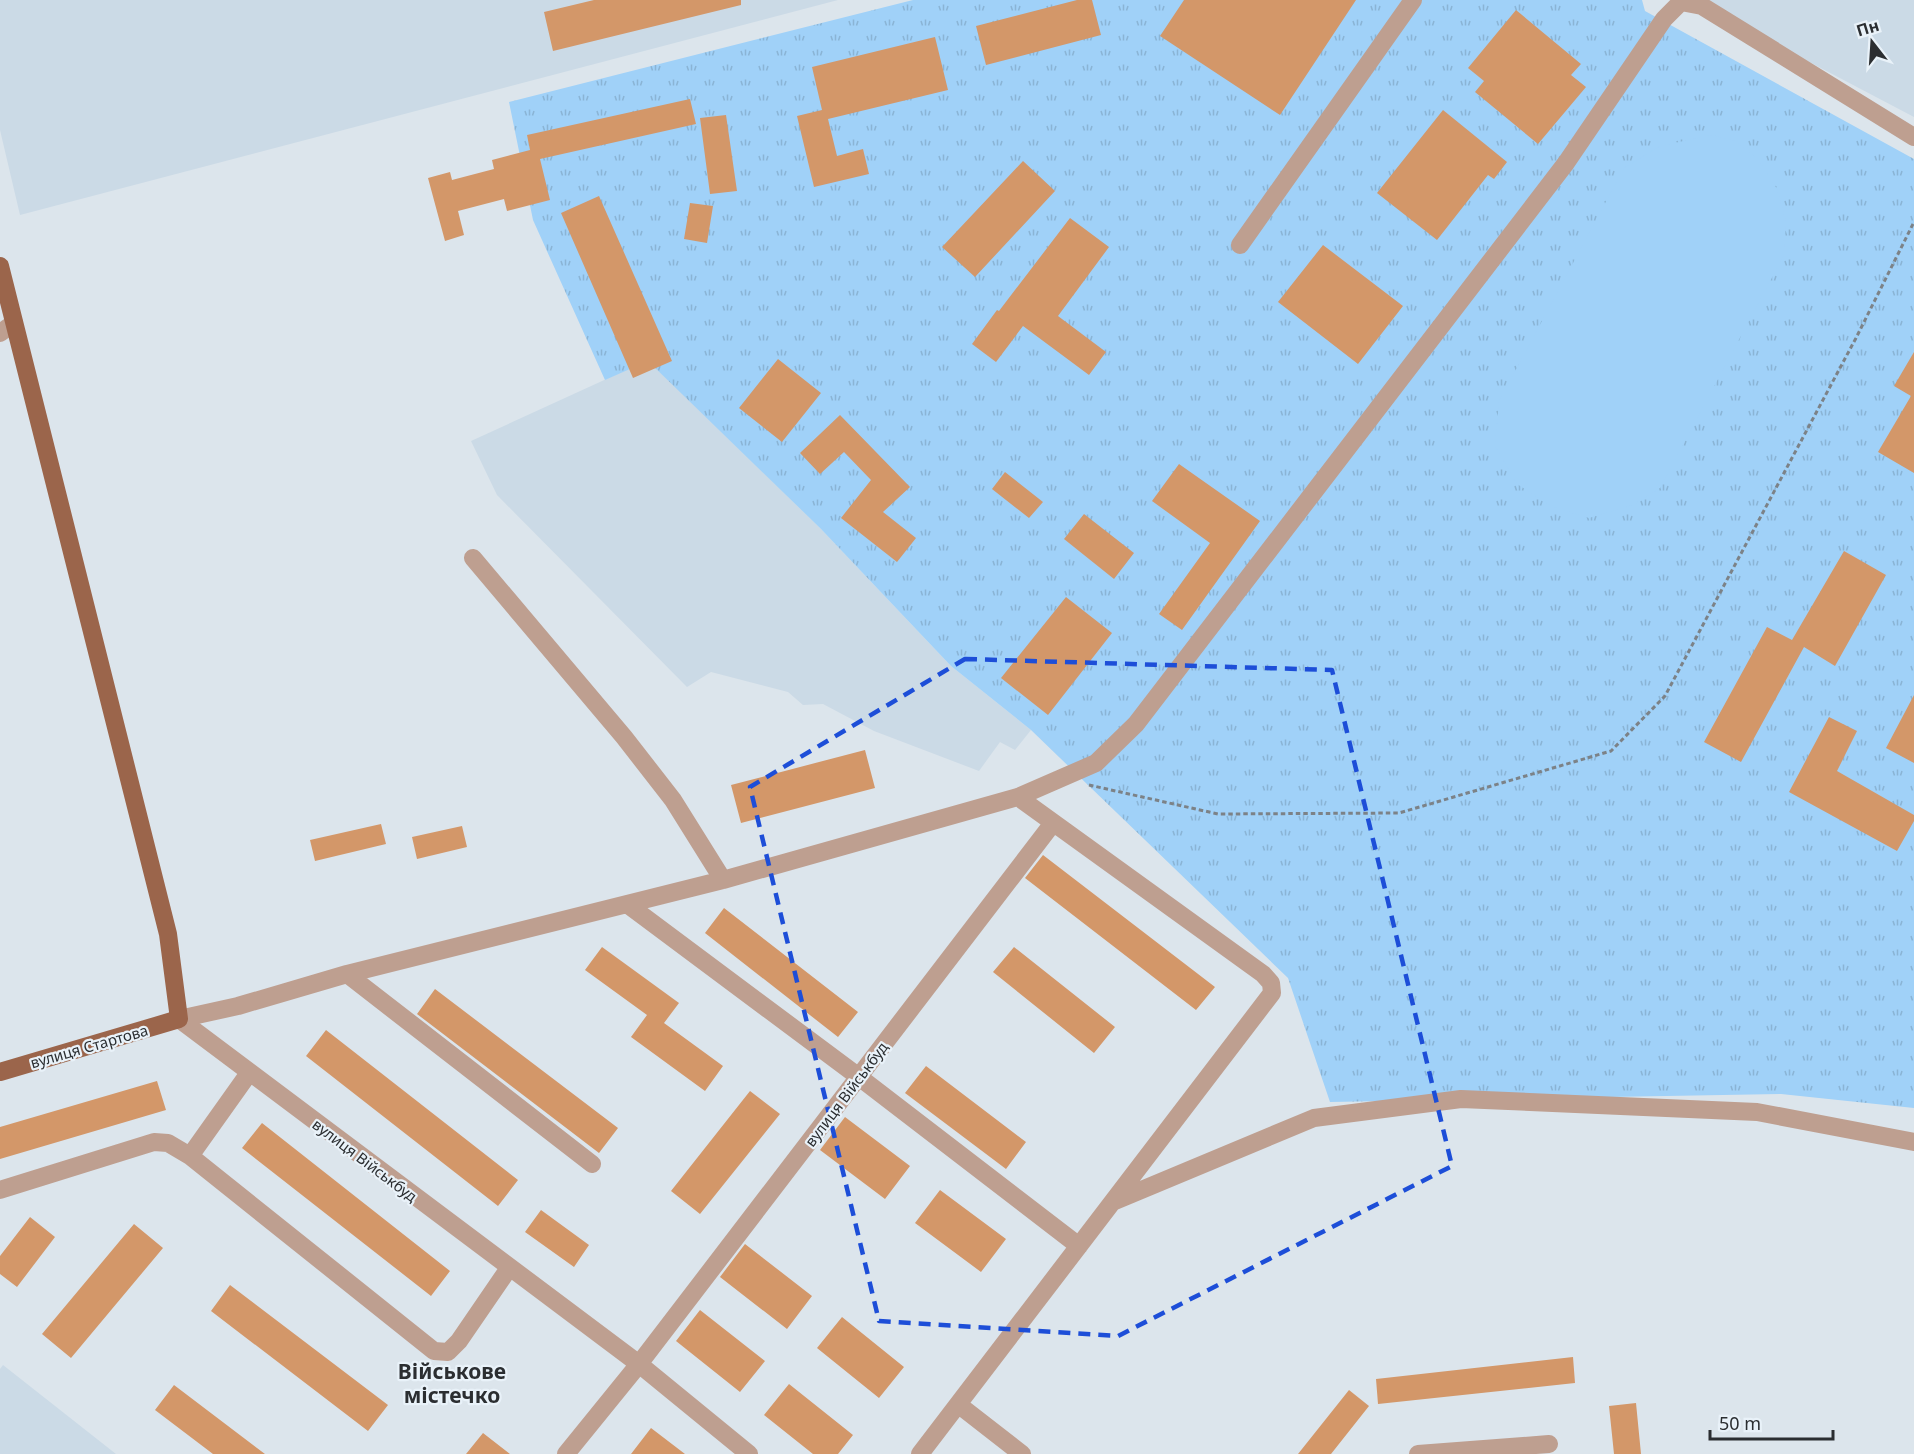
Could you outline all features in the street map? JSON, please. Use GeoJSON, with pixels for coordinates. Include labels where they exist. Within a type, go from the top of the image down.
{"type":"FeatureCollection","features":[{"type":"Feature","properties":{"kind":"main road"},"geometry":{"type":"LineString","coordinates":[[0,266],[7,328],[168,934],[179,1019]]}},
{"type":"Feature","properties":{"kind":"main road","name":"вулиця Стартова"},"geometry":{"type":"LineString","coordinates":[[0,1072],[179,1019]]}},
{"type":"Feature","properties":{"kind":"street"},"geometry":{"type":"LineString","coordinates":[[1240,245],[1413,0]]}},
{"type":"Feature","properties":{"kind":"street"},"geometry":{"type":"LineString","coordinates":[[179,1019],[238,1006],[347,974],[723,880],[1018,797],[1096,763],[1136,724],[1566,163],[1665,19],[1680,1],[1702,6],[1914,137]]}},
{"type":"Feature","properties":{"kind":"street"},"geometry":{"type":"LineString","coordinates":[[473,558],[631,746],[673,800],[723,880]]}},
{"type":"Feature","properties":{"kind":"street"},"geometry":{"type":"LineString","coordinates":[[920,1454],[1272,993],[1271,983],[1263,974],[1018,797]]}},
{"type":"Feature","properties":{"kind":"street","name":"вулиця Військбуд"},"geometry":{"type":"LineString","coordinates":[[566,1454],[639,1364],[1053,823]]}},
{"type":"Feature","properties":{"kind":"street"},"geometry":{"type":"LineString","coordinates":[[627,904],[859,1077],[1079,1246]]}},
{"type":"Feature","properties":{"kind":"street"},"geometry":{"type":"LineString","coordinates":[[347,974],[592,1164]]}},
{"type":"Feature","properties":{"kind":"street","name":"вулиця Військбуд"},"geometry":{"type":"LineString","coordinates":[[179,1019],[639,1364],[749,1454]]}},
{"type":"Feature","properties":{"kind":"street"},"geometry":{"type":"LineString","coordinates":[[190,1156],[249,1073]]}},
{"type":"Feature","properties":{"kind":"street"},"geometry":{"type":"LineString","coordinates":[[1113,1202],[1314,1119],[1461,1099],[1757,1112],[1914,1142]]}},
{"type":"Feature","properties":{"kind":"street"},"geometry":{"type":"LineString","coordinates":[[0,1190],[154,1142],[168,1143],[190,1156],[434,1352],[448,1352],[459,1341],[509,1268]]}},
{"type":"Feature","properties":{"kind":"street"},"geometry":{"type":"LineString","coordinates":[[959,1404],[1022,1454]]}},
{"type":"Feature","properties":{"kind":"street"},"geometry":{"type":"LineString","coordinates":[[1418,1454],[1549,1444]]}},
{"type":"Feature","properties":{"kind":"path"},"geometry":{"type":"LineString","coordinates":[[1061,779],[1218,814],[1399,813],[1611,751],[1665,696],[1856,338],[1914,222]]}},
{"type":"Feature","properties":{"kind":"highlighted area"},"geometry":{"type":"Polygon","coordinates":[[[965,659],[1332,670],[1452,1166],[1118,1336],[879,1321],[750,787],[965,659]]]}},
{"type":"Feature","properties":{"kind":"shaded area"},"geometry":{"type":"Polygon","coordinates":[[[0,0],[838,0],[20,215],[0,130],[0,0]]]}},
{"type":"Feature","properties":{"kind":"shaded area"},"geometry":{"type":"Polygon","coordinates":[[[1701,0],[1914,0],[1914,117],[1741,26],[1701,0]]]}},
{"type":"Feature","properties":{"kind":"shaded area"},"geometry":{"type":"Polygon","coordinates":[[[648,360],[821,529],[951,666],[1031,730],[1015,750],[1000,742],[979,771],[874,731],[823,704],[803,705],[788,692],[711,672],[687,687],[497,495],[471,441],[648,360]]]}},
{"type":"Feature","properties":{"kind":"shaded area"},"geometry":{"type":"Polygon","coordinates":[[[3,1365],[116,1454],[0,1454],[0,1369],[3,1365]]]}},
{"type":"Feature","properties":{"kind":"green space"},"geometry":{"type":"Polygon","coordinates":[[[913,0],[1642,0],[1645,11],[1914,159],[1914,1108],[1781,1094],[1330,1102],[1288,978],[1031,730],[951,666],[821,529],[648,361],[605,380],[533,220],[509,102],[913,0]]]}},
{"type":"Feature","properties":{"kind":"green space"},"geometry":{"type":"Polygon","coordinates":[[[1712,135],[1735,141],[1758,159],[1777,189],[1786,222],[1784,255],[1660,488],[1633,505],[1589,518],[1553,507],[1517,484],[1495,446],[1499,401],[1624,168],[1660,146],[1712,135]]]}},
{"type":"Feature","properties":{"kind":"building"},"geometry":{"type":"Polygon","coordinates":[[[594,0],[741,0],[741,5],[553,51],[544,12],[594,0]]]}},
{"type":"Feature","properties":{"kind":"building"},"geometry":{"type":"Polygon","coordinates":[[[1077,0],[1092,0],[1101,35],[986,65],[976,26],[1077,0]]]}},
{"type":"Feature","properties":{"kind":"building"},"geometry":{"type":"Polygon","coordinates":[[[1184,0],[1356,0],[1280,115],[1160,36],[1184,0]]]}},
{"type":"Feature","properties":{"kind":"building"},"geometry":{"type":"Polygon","coordinates":[[[1516,10],[1581,64],[1571,75],[1586,87],[1538,144],[1475,92],[1484,81],[1468,68],[1516,10]]]}},
{"type":"Feature","properties":{"kind":"building"},"geometry":{"type":"Polygon","coordinates":[[[935,37],[948,90],[828,119],[837,156],[863,149],[869,174],[814,187],[797,116],[822,110],[812,67],[935,37]]]}},
{"type":"Feature","properties":{"kind":"building"},"geometry":{"type":"Polygon","coordinates":[[[690,99],[696,124],[540,159],[550,200],[507,211],[504,199],[458,211],[464,235],[445,241],[428,178],[450,172],[452,180],[494,169],[492,160],[530,150],[527,135],[690,99]]]}},
{"type":"Feature","properties":{"kind":"building"},"geometry":{"type":"Polygon","coordinates":[[[1443,110],[1507,162],[1494,179],[1488,175],[1437,240],[1377,193],[1443,110]]]}},
{"type":"Feature","properties":{"kind":"building"},"geometry":{"type":"Polygon","coordinates":[[[726,115],[737,191],[710,194],[700,118],[726,115]]]}},
{"type":"Feature","properties":{"kind":"building"},"geometry":{"type":"Polygon","coordinates":[[[1023,161],[1055,191],[975,277],[942,247],[1023,161]]]}},
{"type":"Feature","properties":{"kind":"building"},"geometry":{"type":"Polygon","coordinates":[[[599,196],[672,361],[633,378],[561,213],[599,196]]]}},
{"type":"Feature","properties":{"kind":"building"},"geometry":{"type":"Polygon","coordinates":[[[690,203],[713,206],[707,243],[684,239],[690,203]]]}},
{"type":"Feature","properties":{"kind":"building"},"geometry":{"type":"Polygon","coordinates":[[[1070,218],[1109,247],[1058,316],[1106,352],[1089,375],[1023,326],[996,362],[972,344],[1070,218]]]}},
{"type":"Feature","properties":{"kind":"building"},"geometry":{"type":"Polygon","coordinates":[[[1323,245],[1403,306],[1358,364],[1278,302],[1323,245]]]}},
{"type":"Feature","properties":{"kind":"building"},"geometry":{"type":"Polygon","coordinates":[[[1914,352],[1914,473],[1878,452],[1911,396],[1894,386],[1914,352]]]}},
{"type":"Feature","properties":{"kind":"building"},"geometry":{"type":"Polygon","coordinates":[[[778,359],[821,393],[782,442],[739,408],[778,359]]]}},
{"type":"Feature","properties":{"kind":"building"},"geometry":{"type":"Polygon","coordinates":[[[840,415],[910,487],[883,512],[916,538],[897,562],[841,518],[871,480],[844,452],[820,474],[800,453],[840,415]]]}},
{"type":"Feature","properties":{"kind":"building"},"geometry":{"type":"Polygon","coordinates":[[[1179,464],[1260,521],[1182,630],[1159,614],[1210,543],[1152,501],[1179,464]]]}},
{"type":"Feature","properties":{"kind":"building"},"geometry":{"type":"Polygon","coordinates":[[[1005,472],[1043,502],[1029,518],[992,489],[1005,472]]]}},
{"type":"Feature","properties":{"kind":"building"},"geometry":{"type":"Polygon","coordinates":[[[1084,514],[1134,553],[1114,579],[1064,539],[1084,514]]]}},
{"type":"Feature","properties":{"kind":"building"},"geometry":{"type":"Polygon","coordinates":[[[1844,551],[1886,575],[1835,666],[1804,647],[1741,762],[1704,742],[1767,627],[1792,640],[1844,551]]]}},
{"type":"Feature","properties":{"kind":"building"},"geometry":{"type":"Polygon","coordinates":[[[1066,597],[1112,633],[1048,715],[1001,678],[1066,597]]]}},
{"type":"Feature","properties":{"kind":"building"},"geometry":{"type":"Polygon","coordinates":[[[1914,695],[1914,763],[1886,748],[1914,695]]]}},
{"type":"Feature","properties":{"kind":"building"},"geometry":{"type":"Polygon","coordinates":[[[1829,717],[1857,731],[1837,771],[1914,815],[1914,821],[1897,851],[1789,792],[1829,717]]]}},
{"type":"Feature","properties":{"kind":"building"},"geometry":{"type":"Polygon","coordinates":[[[865,750],[875,788],[741,823],[731,785],[865,750]]]}},
{"type":"Feature","properties":{"kind":"building"},"geometry":{"type":"Polygon","coordinates":[[[381,824],[386,844],[315,861],[310,840],[381,824]]]}},
{"type":"Feature","properties":{"kind":"building"},"geometry":{"type":"Polygon","coordinates":[[[462,826],[467,847],[417,859],[412,837],[462,826]]]}},
{"type":"Feature","properties":{"kind":"building"},"geometry":{"type":"Polygon","coordinates":[[[1043,855],[1215,987],[1196,1010],[1025,878],[1043,855]]]}},
{"type":"Feature","properties":{"kind":"building"},"geometry":{"type":"Polygon","coordinates":[[[724,908],[858,1012],[838,1037],[705,933],[724,908]]]}},
{"type":"Feature","properties":{"kind":"building"},"geometry":{"type":"Polygon","coordinates":[[[602,947],[679,1003],[664,1023],[723,1066],[705,1091],[631,1037],[647,1015],[585,970],[602,947]]]}},
{"type":"Feature","properties":{"kind":"building"},"geometry":{"type":"Polygon","coordinates":[[[1014,947],[1115,1027],[1094,1053],[993,972],[1014,947]]]}},
{"type":"Feature","properties":{"kind":"building"},"geometry":{"type":"Polygon","coordinates":[[[435,989],[618,1128],[599,1153],[417,1014],[435,989]]]}},
{"type":"Feature","properties":{"kind":"building"},"geometry":{"type":"Polygon","coordinates":[[[326,1030],[518,1180],[498,1206],[306,1056],[326,1030]]]}},
{"type":"Feature","properties":{"kind":"building"},"geometry":{"type":"Polygon","coordinates":[[[926,1066],[1026,1142],[1006,1169],[905,1093],[926,1066]]]}},
{"type":"Feature","properties":{"kind":"building"},"geometry":{"type":"Polygon","coordinates":[[[157,1081],[166,1110],[0,1159],[0,1127],[157,1081]]]}},
{"type":"Feature","properties":{"kind":"building"},"geometry":{"type":"Polygon","coordinates":[[[750,1091],[780,1114],[700,1214],[671,1191],[750,1091]]]}},
{"type":"Feature","properties":{"kind":"building"},"geometry":{"type":"Polygon","coordinates":[[[845,1117],[910,1166],[885,1199],[820,1150],[845,1117]]]}},
{"type":"Feature","properties":{"kind":"building"},"geometry":{"type":"Polygon","coordinates":[[[262,1123],[450,1271],[431,1296],[242,1148],[262,1123]]]}},
{"type":"Feature","properties":{"kind":"building"},"geometry":{"type":"Polygon","coordinates":[[[940,1190],[1006,1239],[981,1272],[915,1223],[940,1190]]]}},
{"type":"Feature","properties":{"kind":"building"},"geometry":{"type":"Polygon","coordinates":[[[541,1210],[589,1245],[574,1267],[525,1232],[541,1210]]]}},
{"type":"Feature","properties":{"kind":"building"},"geometry":{"type":"Polygon","coordinates":[[[30,1217],[55,1237],[17,1287],[0,1274],[0,1256],[30,1217]]]}},
{"type":"Feature","properties":{"kind":"building"},"geometry":{"type":"Polygon","coordinates":[[[134,1224],[163,1248],[71,1358],[42,1334],[134,1224]]]}},
{"type":"Feature","properties":{"kind":"building"},"geometry":{"type":"Polygon","coordinates":[[[745,1244],[812,1296],[787,1329],[720,1277],[745,1244]]]}},
{"type":"Feature","properties":{"kind":"building"},"geometry":{"type":"Polygon","coordinates":[[[230,1285],[388,1405],[368,1431],[211,1311],[230,1285]]]}},
{"type":"Feature","properties":{"kind":"building"},"geometry":{"type":"Polygon","coordinates":[[[700,1310],[765,1361],[740,1392],[676,1341],[700,1310]]]}},
{"type":"Feature","properties":{"kind":"building"},"geometry":{"type":"Polygon","coordinates":[[[842,1317],[904,1367],[879,1398],[817,1348],[842,1317]]]}},
{"type":"Feature","properties":{"kind":"building"},"geometry":{"type":"Polygon","coordinates":[[[1573,1357],[1575,1383],[1378,1404],[1376,1379],[1573,1357]]]}},
{"type":"Feature","properties":{"kind":"building"},"geometry":{"type":"Polygon","coordinates":[[[789,1384],[853,1435],[838,1454],[813,1454],[764,1415],[789,1384]]]}},
{"type":"Feature","properties":{"kind":"building"},"geometry":{"type":"Polygon","coordinates":[[[174,1385],[265,1454],[213,1454],[155,1410],[174,1385]]]}},
{"type":"Feature","properties":{"kind":"building"},"geometry":{"type":"Polygon","coordinates":[[[1349,1390],[1369,1406],[1331,1454],[1298,1454],[1349,1390]]]}},
{"type":"Feature","properties":{"kind":"building"},"geometry":{"type":"Polygon","coordinates":[[[1636,1403],[1641,1454],[1614,1454],[1609,1406],[1636,1403]]]}},
{"type":"Feature","properties":{"kind":"building"},"geometry":{"type":"Polygon","coordinates":[[[651,1428],[685,1454],[631,1454],[651,1428]]]}},
{"type":"Feature","properties":{"kind":"building"},"geometry":{"type":"Polygon","coordinates":[[[483,1433],[510,1454],[466,1454],[483,1433]]]}},
{"type":"Feature","properties":{"kind":"district","name":"Військове містечко"},"geometry":{"type":"Point","coordinates":[452,1383]}}]}
